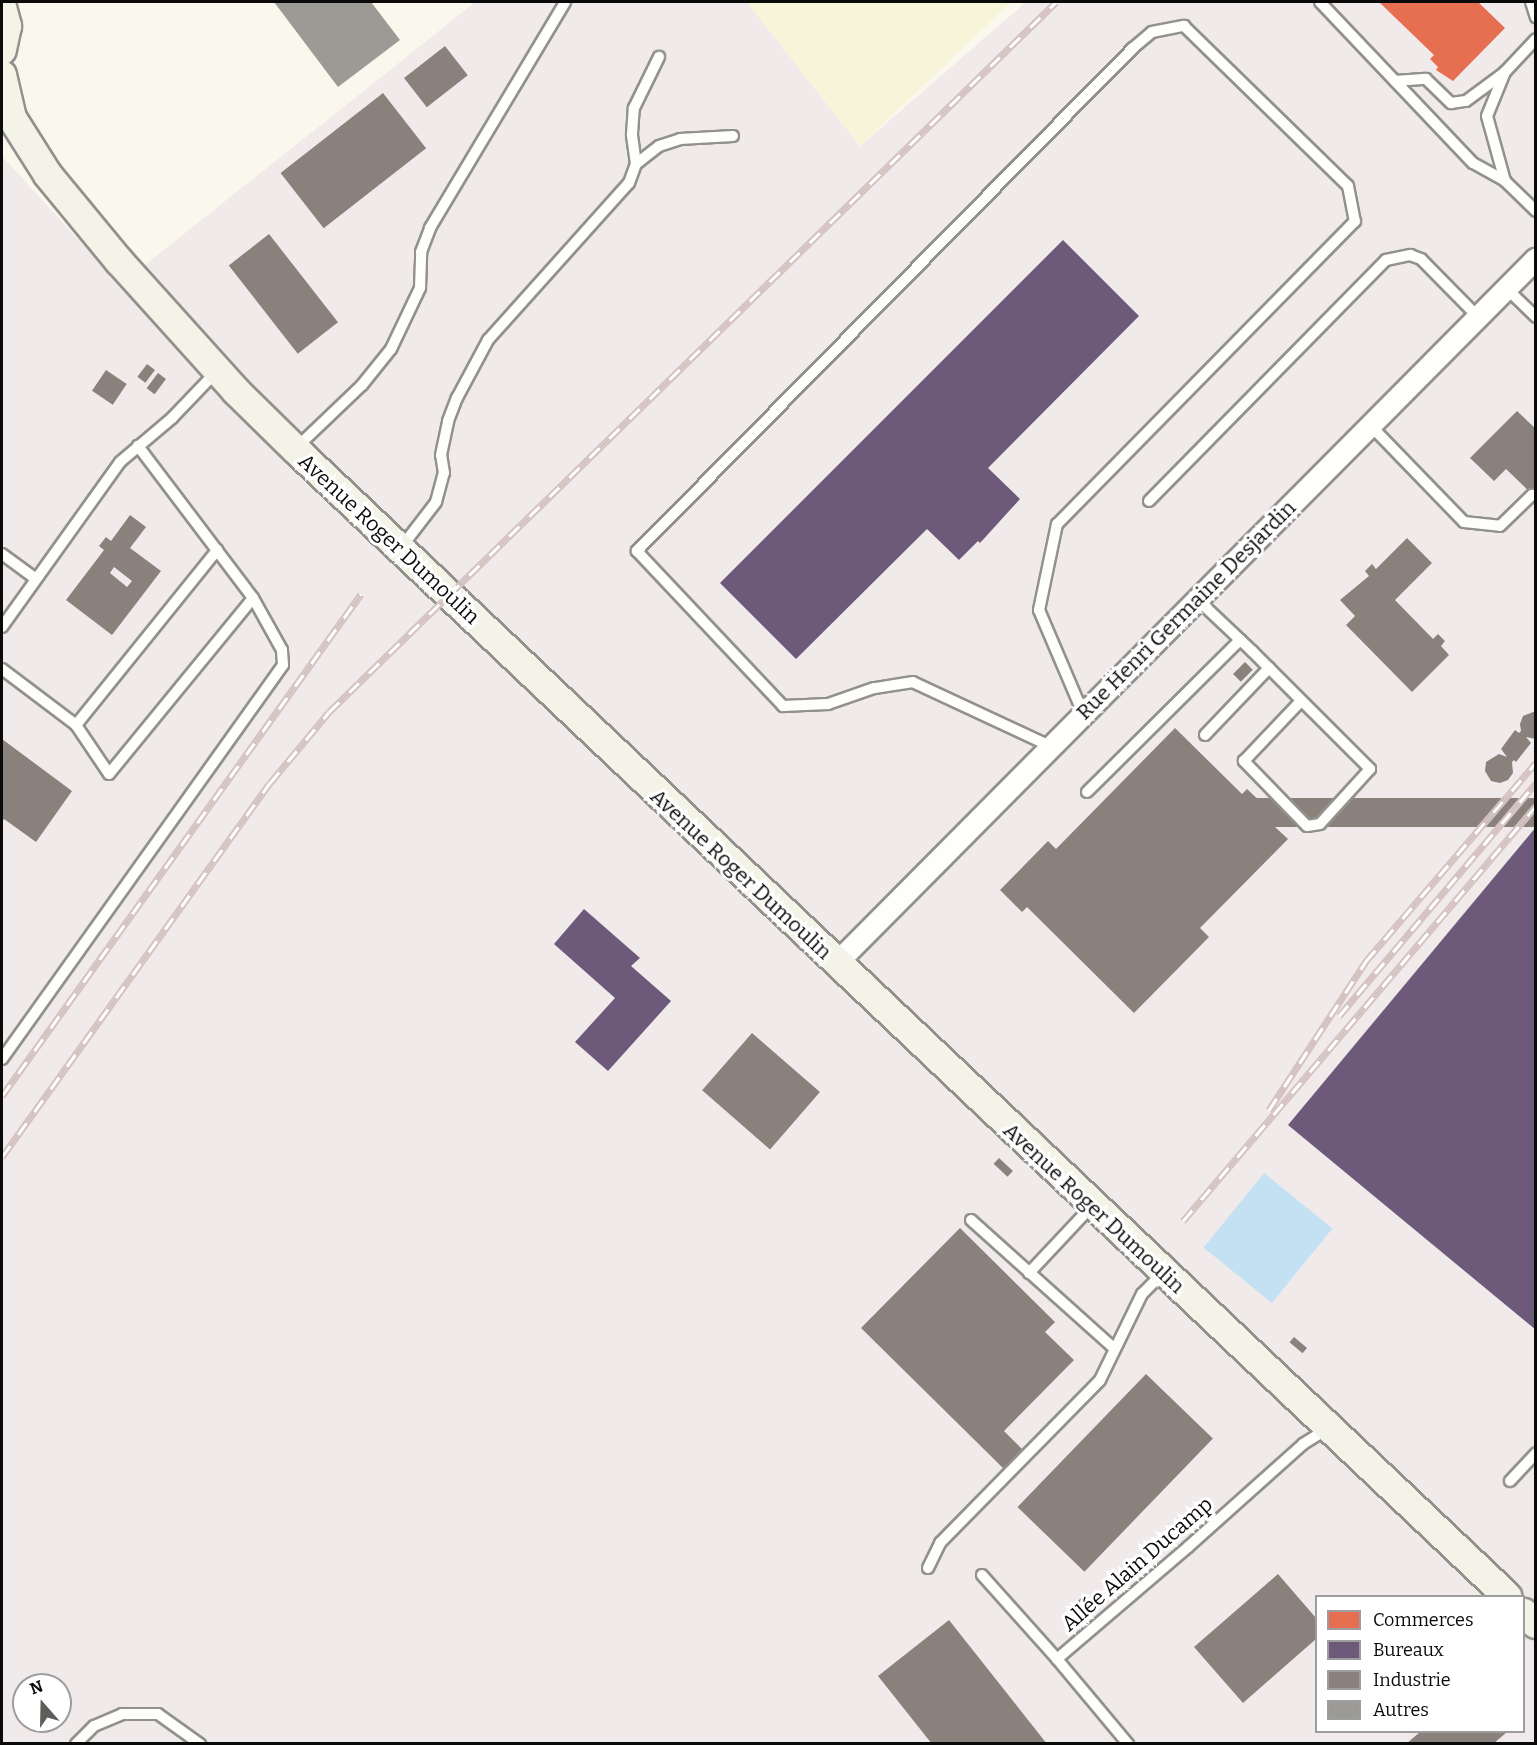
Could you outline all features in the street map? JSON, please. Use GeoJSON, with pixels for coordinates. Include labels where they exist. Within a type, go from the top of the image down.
{"type":"FeatureCollection","features":[{"type":"Feature","properties":{"kind":"main road"},"geometry":{"type":"LineString","coordinates":[[2,7],[6,26],[2,50]]}},
{"type":"Feature","properties":{"kind":"main road","name":"Avenue Roger Dumoulin"},"geometry":{"type":"LineString","coordinates":[[2,75],[7,113],[48,175],[119,261],[217,370],[295,449],[1092,1206],[1506,1595]]}},
{"type":"Feature","properties":{"kind":"main road"},"geometry":{"type":"LineString","coordinates":[[1525,1613],[1536,1624]]}},
{"type":"Feature","properties":{"kind":"street","name":"Rue Henri Germaine Desjardin"},"geometry":{"type":"LineString","coordinates":[[836,963],[1536,258]]}},
{"type":"Feature","properties":{"kind":"lane"},"geometry":{"type":"LineString","coordinates":[[295,449],[362,385],[391,349],[420,288],[421,252],[430,228],[565,2]]}},
{"type":"Feature","properties":{"kind":"lane"},"geometry":{"type":"LineString","coordinates":[[1320,2],[1473,163],[1505,181],[1536,211]]}},
{"type":"Feature","properties":{"kind":"lane"},"geometry":{"type":"LineString","coordinates":[[1531,2],[1536,17]]}},
{"type":"Feature","properties":{"kind":"lane"},"geometry":{"type":"LineString","coordinates":[[1050,746],[913,682],[874,688],[828,704],[783,706],[637,551],[1133,48],[1152,32],[1184,26],[1348,186],[1355,221],[1057,524],[1039,610],[1083,713]]}},
{"type":"Feature","properties":{"kind":"lane"},"geometry":{"type":"LineString","coordinates":[[1395,81],[1426,79],[1451,104],[1466,101],[1505,72],[1536,39]]}},
{"type":"Feature","properties":{"kind":"lane"},"geometry":{"type":"LineString","coordinates":[[400,549],[436,502],[444,473],[441,455],[448,421],[457,398],[489,340],[629,183],[636,164],[632,134],[634,108],[659,57]]}},
{"type":"Feature","properties":{"kind":"lane"},"geometry":{"type":"LineString","coordinates":[[1505,72],[1487,116],[1505,181]]}},
{"type":"Feature","properties":{"kind":"lane"},"geometry":{"type":"LineString","coordinates":[[636,164],[659,146],[680,139],[733,136]]}},
{"type":"Feature","properties":{"kind":"lane"},"geometry":{"type":"LineString","coordinates":[[1149,501],[1386,260],[1410,255],[1421,259],[1477,316]]}},
{"type":"Feature","properties":{"kind":"lane"},"geometry":{"type":"LineString","coordinates":[[1506,288],[1536,317]]}},
{"type":"Feature","properties":{"kind":"lane"},"geometry":{"type":"LineString","coordinates":[[2,627],[120,462],[172,418],[217,370]]}},
{"type":"Feature","properties":{"kind":"lane"},"geometry":{"type":"LineString","coordinates":[[1370,424],[1464,522],[1500,526],[1532,495]]}},
{"type":"Feature","properties":{"kind":"lane"},"geometry":{"type":"LineString","coordinates":[[2,1059],[283,666],[282,650],[253,598],[138,446]]}},
{"type":"Feature","properties":{"kind":"lane"},"geometry":{"type":"LineString","coordinates":[[76,725],[217,550]]}},
{"type":"Feature","properties":{"kind":"lane"},"geometry":{"type":"LineString","coordinates":[[2,554],[36,579]]}},
{"type":"Feature","properties":{"kind":"lane"},"geometry":{"type":"LineString","coordinates":[[2,669],[76,725],[109,774],[253,598]]}},
{"type":"Feature","properties":{"kind":"lane"},"geometry":{"type":"LineString","coordinates":[[1197,598],[1370,769],[1320,824],[1307,826],[1244,760],[1301,701]]}},
{"type":"Feature","properties":{"kind":"lane"},"geometry":{"type":"LineString","coordinates":[[1087,792],[1240,640]]}},
{"type":"Feature","properties":{"kind":"lane"},"geometry":{"type":"LineString","coordinates":[[1205,735],[1269,668]]}},
{"type":"Feature","properties":{"kind":"lane"},"geometry":{"type":"LineString","coordinates":[[1029,1273],[1092,1206]]}},
{"type":"Feature","properties":{"kind":"lane"},"geometry":{"type":"LineString","coordinates":[[971,1220],[1115,1349]]}},
{"type":"Feature","properties":{"kind":"lane"},"geometry":{"type":"LineString","coordinates":[[928,1568],[940,1543],[1100,1380],[1142,1294],[1163,1273]]}},
{"type":"Feature","properties":{"kind":"lane","name":"Allée Alain Ducamp"},"geometry":{"type":"LineString","coordinates":[[982,1575],[1057,1659],[1188,1547],[1303,1444],[1329,1427]]}},
{"type":"Feature","properties":{"kind":"lane"},"geometry":{"type":"LineString","coordinates":[[1510,1481],[1536,1452]]}},
{"type":"Feature","properties":{"kind":"lane"},"geometry":{"type":"LineString","coordinates":[[1057,1659],[1128,1743]]}},
{"type":"Feature","properties":{"kind":"lane"},"geometry":{"type":"LineString","coordinates":[[76,1743],[94,1726],[122,1714],[158,1714],[200,1743]]}},
{"type":"Feature","properties":{"kind":"shaded area"},"geometry":{"type":"Polygon","coordinates":[[[475,2],[747,2],[860,146],[1026,2],[1535,2],[1535,1743],[2,1743],[2,156],[120,285],[475,2]]]}},
{"type":"Feature","properties":{"kind":"shaded area"},"geometry":{"type":"Polygon","coordinates":[[[747,2],[1011,2],[860,146],[747,2]]]}},
{"type":"Feature","properties":{"kind":"water"},"geometry":{"type":"Polygon","coordinates":[[[1264,1173],[1332,1228],[1272,1303],[1204,1248],[1264,1173]]]}},
{"type":"Feature","properties":{"kind":"building: Commerces"},"geometry":{"type":"Polygon","coordinates":[[[1379,2],[1478,2],[1505,28],[1453,81],[1436,70],[1438,67],[1430,59],[1434,55],[1379,2]]]}},
{"type":"Feature","properties":{"kind":"building: Bureaux"},"geometry":{"type":"Polygon","coordinates":[[[1063,240],[1139,316],[988,468],[1020,499],[980,543],[978,541],[959,560],[927,529],[796,659],[720,583],[1063,240]]]}},
{"type":"Feature","properties":{"kind":"building: Bureaux"},"geometry":{"type":"Polygon","coordinates":[[[1536,827],[1536,1330],[1288,1125],[1536,827]]]}},
{"type":"Feature","properties":{"kind":"building: Bureaux"},"geometry":{"type":"Polygon","coordinates":[[[584,909],[640,958],[631,966],[671,1001],[608,1071],[575,1042],[615,998],[554,944],[584,909]]]}},
{"type":"Feature","properties":{"kind":"building: Industrie"},"geometry":{"type":"Polygon","coordinates":[[[445,46],[468,75],[427,107],[404,78],[445,46]]]}},
{"type":"Feature","properties":{"kind":"building: Industrie"},"geometry":{"type":"Polygon","coordinates":[[[383,93],[426,148],[324,228],[281,173],[383,93]]]}},
{"type":"Feature","properties":{"kind":"building: Industrie"},"geometry":{"type":"Polygon","coordinates":[[[269,234],[338,322],[298,354],[229,265],[269,234]]]}},
{"type":"Feature","properties":{"kind":"building: Industrie"},"geometry":{"type":"Polygon","coordinates":[[[147,364],[155,370],[145,383],[137,377],[147,364]]]}},
{"type":"Feature","properties":{"kind":"building: Industrie"},"geometry":{"type":"Polygon","coordinates":[[[106,370],[127,384],[113,405],[92,391],[106,370]]]}},
{"type":"Feature","properties":{"kind":"building: Industrie"},"geometry":{"type":"Polygon","coordinates":[[[158,373],[166,379],[155,394],[147,388],[158,373]]]}},
{"type":"Feature","properties":{"kind":"building: Industrie"},"geometry":{"type":"Polygon","coordinates":[[[1517,411],[1536,429],[1536,498],[1506,469],[1494,481],[1470,458],[1517,411]]]}},
{"type":"Feature","properties":{"kind":"building: Industrie"},"geometry":{"type":"Polygon","coordinates":[[[130,515],[146,527],[130,548],[161,571],[112,635],[66,600],[104,550],[99,546],[106,537],[111,541],[130,515]],[[114,567],[110,573],[127,587],[132,581],[114,567]]]}},
{"type":"Feature","properties":{"kind":"building: Industrie"},"geometry":{"type":"Polygon","coordinates":[[[1407,538],[1432,563],[1395,600],[1433,639],[1438,634],[1445,641],[1441,646],[1449,655],[1412,692],[1346,625],[1355,616],[1340,600],[1369,576],[1365,571],[1372,564],[1376,569],[1407,538]]]}},
{"type":"Feature","properties":{"kind":"building: Industrie"},"geometry":{"type":"Polygon","coordinates":[[[1245,662],[1253,670],[1241,682],[1233,674],[1245,662]]]}},
{"type":"Feature","properties":{"kind":"building: Industrie"},"geometry":{"type":"Polygon","coordinates":[[[1536,711],[1536,739],[1526,737],[1531,743],[1516,762],[1514,760],[1512,762],[1513,773],[1508,780],[1500,783],[1491,781],[1485,771],[1486,762],[1499,754],[1507,757],[1501,749],[1515,730],[1519,733],[1521,731],[1520,724],[1523,716],[1536,711]]]}},
{"type":"Feature","properties":{"kind":"building: Industrie"},"geometry":{"type":"Polygon","coordinates":[[[1175,728],[1242,794],[1247,789],[1281,821],[1275,827],[1288,839],[1200,928],[1209,937],[1134,1013],[1027,907],[1022,912],[1000,890],[1048,841],[1056,849],[1175,728]]]}},
{"type":"Feature","properties":{"kind":"building: Industrie"},"geometry":{"type":"Polygon","coordinates":[[[2,739],[72,791],[36,842],[4,819],[2,822],[2,739]]]}},
{"type":"Feature","properties":{"kind":"building: Industrie"},"geometry":{"type":"Polygon","coordinates":[[[1127,798],[1536,798],[1536,827],[1127,827],[1127,798]]]}},
{"type":"Feature","properties":{"kind":"building: Industrie"},"geometry":{"type":"Polygon","coordinates":[[[752,1033],[820,1092],[770,1149],[702,1090],[752,1033]]]}},
{"type":"Feature","properties":{"kind":"building: Industrie"},"geometry":{"type":"Polygon","coordinates":[[[999,1158],[1013,1171],[1007,1177],[994,1164],[999,1158]]]}},
{"type":"Feature","properties":{"kind":"building: Industrie"},"geometry":{"type":"Polygon","coordinates":[[[960,1228],[1055,1322],[1045,1332],[1074,1360],[1004,1431],[1023,1450],[1004,1469],[861,1328],[960,1228]]]}},
{"type":"Feature","properties":{"kind":"building: Industrie"},"geometry":{"type":"Polygon","coordinates":[[[1294,1337],[1307,1348],[1303,1353],[1290,1342],[1294,1337]]]}},
{"type":"Feature","properties":{"kind":"building: Industrie"},"geometry":{"type":"Polygon","coordinates":[[[1146,1374],[1213,1439],[1084,1572],[1017,1507],[1146,1374]]]}},
{"type":"Feature","properties":{"kind":"building: Industrie"},"geometry":{"type":"Polygon","coordinates":[[[1278,1574],[1315,1617],[1315,1640],[1243,1703],[1194,1647],[1278,1574]]]}},
{"type":"Feature","properties":{"kind":"building: Industrie"},"geometry":{"type":"Polygon","coordinates":[[[1085,1595],[1089,1600],[1080,1607],[1076,1602],[1085,1595]]]}},
{"type":"Feature","properties":{"kind":"building: Industrie"},"geometry":{"type":"Polygon","coordinates":[[[949,1620],[1047,1744],[932,1744],[878,1676],[949,1620]]]}},
{"type":"Feature","properties":{"kind":"building: Industrie"},"geometry":{"type":"Polygon","coordinates":[[[1419,1733],[1506,1733],[1493,1744],[1406,1744],[1419,1733]]]}},
{"type":"Feature","properties":{"kind":"building: Autres"},"geometry":{"type":"Polygon","coordinates":[[[274,2],[371,2],[400,40],[338,87],[274,2]]]}},
{"type":"Feature","properties":{"kind":"railway"},"geometry":{"type":"LineString","coordinates":[[2,1157],[270,783],[329,712],[1056,2]]}},
{"type":"Feature","properties":{"kind":"railway"},"geometry":{"type":"LineString","coordinates":[[2,1096],[361,594]]}},
{"type":"Feature","properties":{"kind":"railway"},"geometry":{"type":"LineString","coordinates":[[1269,1110],[1366,961],[1536,763]]}},
{"type":"Feature","properties":{"kind":"railway"},"geometry":{"type":"LineString","coordinates":[[1339,1016],[1536,783]]}},
{"type":"Feature","properties":{"kind":"railway"},"geometry":{"type":"LineString","coordinates":[[1183,1221],[1536,806]]}}]}
